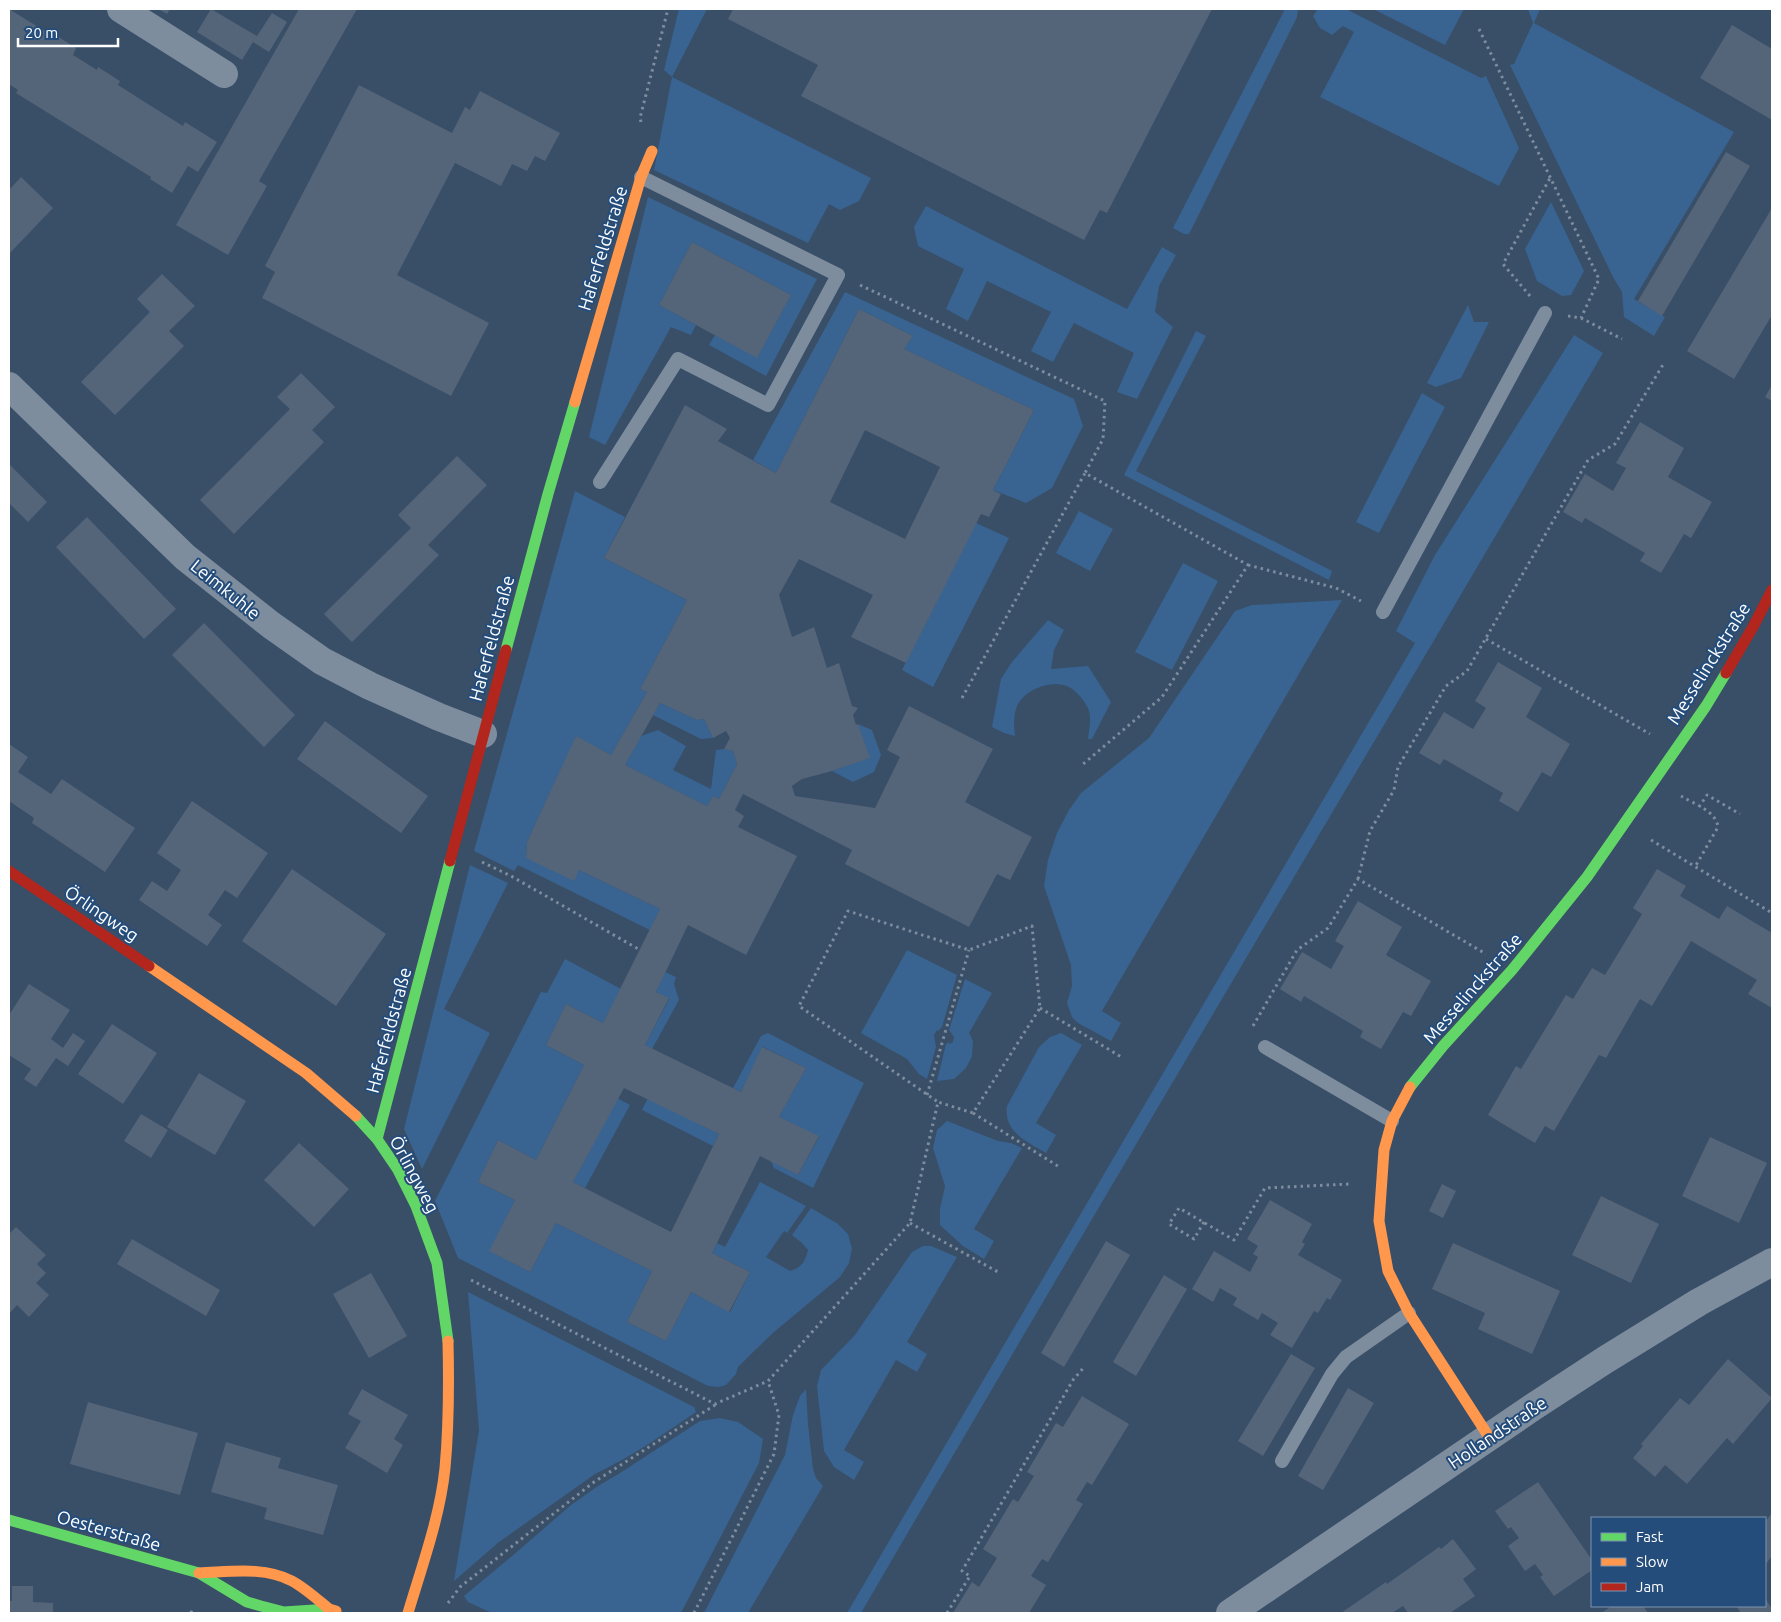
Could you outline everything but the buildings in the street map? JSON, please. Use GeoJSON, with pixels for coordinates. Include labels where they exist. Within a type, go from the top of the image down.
{"type":"FeatureCollection","features":[{"type":"Feature","properties":{"kind":"street"},"geometry":{"type":"LineString","coordinates":[[121,9],[224,74]]}},
{"type":"Feature","properties":{"kind":"street","name":"Haferfeldstraße"},"geometry":{"type":"LineString","coordinates":[[377,1139],[483,734],[567,426],[642,177],[652,151]]}},
{"type":"Feature","properties":{"kind":"street","name":"Leimkuhle"},"geometry":{"type":"LineString","coordinates":[[9,386],[185,557],[271,625],[322,661],[370,686],[439,717],[483,734]]}},
{"type":"Feature","properties":{"kind":"street","name":"Messelinckstraße"},"geometry":{"type":"LineString","coordinates":[[1489,1437],[1409,1313],[1388,1271],[1380,1221],[1381,1182],[1384,1150],[1392,1121],[1411,1086],[1512,970],[1586,877],[1706,706],[1753,627],[1772,590]]}},
{"type":"Feature","properties":{"kind":"street","name":"Örlingweg"},"geometry":{"type":"LineString","coordinates":[[9,871],[306,1073],[350,1109],[377,1139],[398,1170],[416,1206],[437,1263],[448,1339],[449,1403],[444,1469],[433,1530],[408,1613]]}},
{"type":"Feature","properties":{"kind":"street","name":"Hollandstraße"},"geometry":{"type":"LineString","coordinates":[[1230,1613],[1489,1437],[1648,1334],[1698,1302],[1772,1262]]}},
{"type":"Feature","properties":{"kind":"street","name":"Oesterstraße"},"geometry":{"type":"LineString","coordinates":[[9,1520],[199,1573],[247,1602],[260,1606],[284,1612],[330,1609]]}},
{"type":"Feature","properties":{"kind":"street","name":"Oesterstraße"},"geometry":{"type":"LineString","coordinates":[[199,1573],[255,1570],[270,1574],[289,1580],[330,1609],[342,1613]]}},
{"type":"Feature","properties":{"kind":"lane"},"geometry":{"type":"LineString","coordinates":[[600,482],[678,359],[768,405],[838,275],[642,177]]}},
{"type":"Feature","properties":{"kind":"lane"},"geometry":{"type":"LineString","coordinates":[[1383,612],[1545,314]]}},
{"type":"Feature","properties":{"kind":"lane"},"geometry":{"type":"LineString","coordinates":[[1265,1047],[1392,1121]]}},
{"type":"Feature","properties":{"kind":"lane"},"geometry":{"type":"LineString","coordinates":[[1282,1461],[1332,1374],[1346,1357],[1409,1313]]}},
{"type":"Feature","properties":{"kind":"path"},"geometry":{"type":"LineString","coordinates":[[652,151],[640,118],[668,9]]}},
{"type":"Feature","properties":{"kind":"path"},"geometry":{"type":"LineString","coordinates":[[1479,29],[1599,279],[1581,318]]}},
{"type":"Feature","properties":{"kind":"path"},"geometry":{"type":"LineString","coordinates":[[1550,178],[1503,264],[1545,314],[1581,318],[1622,339]]}},
{"type":"Feature","properties":{"kind":"path"},"geometry":{"type":"LineString","coordinates":[[838,275],[1105,401],[1103,438],[962,698]]}},
{"type":"Feature","properties":{"kind":"path"},"geometry":{"type":"LineString","coordinates":[[1251,1029],[1297,950],[1328,928],[1358,879],[1370,831],[1394,790],[1398,767],[1446,686],[1467,670],[1588,460],[1615,444],[1664,363]]}},
{"type":"Feature","properties":{"kind":"path"},"geometry":{"type":"LineString","coordinates":[[1085,473],[1248,565],[1336,588],[1383,612]]}},
{"type":"Feature","properties":{"kind":"path"},"geometry":{"type":"LineString","coordinates":[[1082,765],[1162,697],[1248,565]]}},
{"type":"Feature","properties":{"kind":"path"},"geometry":{"type":"LineString","coordinates":[[1486,638],[1675,749]]}},
{"type":"Feature","properties":{"kind":"path"},"geometry":{"type":"LineString","coordinates":[[1654,780],[1713,815],[1717,821],[1718,827],[1695,867]]}},
{"type":"Feature","properties":{"kind":"path"},"geometry":{"type":"LineString","coordinates":[[1699,807],[1707,795],[1740,814]]}},
{"type":"Feature","properties":{"kind":"path"},"geometry":{"type":"LineString","coordinates":[[1623,824],[1772,913]]}},
{"type":"Feature","properties":{"kind":"path"},"geometry":{"type":"LineString","coordinates":[[454,849],[511,876],[640,950]]}},
{"type":"Feature","properties":{"kind":"path"},"geometry":{"type":"LineString","coordinates":[[1358,879],[1512,970]]}},
{"type":"Feature","properties":{"kind":"path"},"geometry":{"type":"LineString","coordinates":[[973,1113],[1040,1008],[1032,926],[969,950],[848,911],[799,1006],[938,1102],[973,1113],[1061,1168]]}},
{"type":"Feature","properties":{"kind":"path"},"geometry":{"type":"LineString","coordinates":[[927,1095],[969,950]]}},
{"type":"Feature","properties":{"kind":"path"},"geometry":{"type":"LineString","coordinates":[[1040,1008],[1123,1058]]}},
{"type":"Feature","properties":{"kind":"path"},"geometry":{"type":"LineString","coordinates":[[448,1603],[460,1587],[594,1482],[715,1404],[768,1381],[910,1222],[938,1102]]}},
{"type":"Feature","properties":{"kind":"path"},"geometry":{"type":"LineString","coordinates":[[1204,1222],[1194,1239],[1169,1224],[1179,1208],[1204,1222],[1234,1240],[1265,1188],[1381,1182]]}},
{"type":"Feature","properties":{"kind":"path"},"geometry":{"type":"LineString","coordinates":[[910,1222],[998,1272]]}},
{"type":"Feature","properties":{"kind":"path"},"geometry":{"type":"LineString","coordinates":[[437,1263],[715,1404]]}},
{"type":"Feature","properties":{"kind":"path"},"geometry":{"type":"LineString","coordinates":[[947,1613],[970,1576],[962,1571],[1074,1380],[1085,1366]]}},
{"type":"Feature","properties":{"kind":"path"},"geometry":{"type":"LineString","coordinates":[[694,1613],[774,1454],[779,1415],[768,1381]]}},
{"type":"Feature","properties":{"kind":"path"},"geometry":{"type":"LineString","coordinates":[[191,1613],[192,1609]]}},
{"type":"Feature","properties":{"kind":"shaded area"},"geometry":{"type":"Polygon","coordinates":[[[679,9],[707,9],[672,77],[664,70],[679,9]]]}},
{"type":"Feature","properties":{"kind":"shaded area"},"geometry":{"type":"Polygon","coordinates":[[[1285,9],[1298,9],[1297,17],[1189,234],[1184,234],[1173,228],[1285,9]]]}},
{"type":"Feature","properties":{"kind":"shaded area"},"geometry":{"type":"Polygon","coordinates":[[[1318,9],[1346,9],[1481,78],[1486,76],[1519,148],[1499,186],[1320,97],[1354,32],[1343,26],[1332,35],[1320,28],[1313,16],[1318,9]]]}},
{"type":"Feature","properties":{"kind":"shaded area"},"geometry":{"type":"Polygon","coordinates":[[[1373,9],[1464,9],[1445,45],[1373,9]]]}},
{"type":"Feature","properties":{"kind":"shaded area"},"geometry":{"type":"Polygon","coordinates":[[[1528,9],[1540,9],[1534,23],[1734,132],[1634,299],[1665,317],[1654,336],[1624,317],[1622,292],[1510,65],[1514,64],[1533,23],[1528,9]]]}},
{"type":"Feature","properties":{"kind":"shaded area"},"geometry":{"type":"Polygon","coordinates":[[[672,77],[871,178],[859,201],[840,210],[829,204],[808,243],[654,170],[672,77]]]}},
{"type":"Feature","properties":{"kind":"shaded area"},"geometry":{"type":"Polygon","coordinates":[[[648,197],[817,279],[766,376],[709,345],[715,335],[757,357],[791,295],[692,242],[659,305],[696,325],[691,335],[671,327],[605,445],[589,437],[648,197]]]}},
{"type":"Feature","properties":{"kind":"shaded area"},"geometry":{"type":"Polygon","coordinates":[[[1551,202],[1584,271],[1571,295],[1562,296],[1537,281],[1525,249],[1551,202]]]}},
{"type":"Feature","properties":{"kind":"shaded area"},"geometry":{"type":"Polygon","coordinates":[[[926,206],[1127,309],[1162,247],[1176,255],[1159,286],[1155,312],[1173,327],[1137,399],[1117,392],[1134,353],[1074,323],[1053,362],[1031,351],[1051,312],[987,281],[968,321],[946,309],[964,269],[918,246],[914,227],[926,206]]]}},
{"type":"Feature","properties":{"kind":"shaded area"},"geometry":{"type":"Polygon","coordinates":[[[845,292],[1074,399],[1083,426],[1052,488],[1026,503],[993,490],[1034,410],[904,349],[913,336],[859,309],[776,473],[753,460],[845,292]]]}},
{"type":"Feature","properties":{"kind":"shaded area"},"geometry":{"type":"Polygon","coordinates":[[[1468,305],[1474,322],[1489,322],[1461,378],[1436,387],[1427,383],[1468,305]]]}},
{"type":"Feature","properties":{"kind":"shaded area"},"geometry":{"type":"Polygon","coordinates":[[[1196,331],[1206,336],[1136,471],[1332,571],[1329,580],[1124,475],[1196,331]]]}},
{"type":"Feature","properties":{"kind":"shaded area"},"geometry":{"type":"Polygon","coordinates":[[[1574,335],[1603,353],[861,1613],[847,1613],[1415,643],[1396,631],[1435,555],[1574,335]]]}},
{"type":"Feature","properties":{"kind":"shaded area"},"geometry":{"type":"Polygon","coordinates":[[[1422,393],[1445,407],[1379,533],[1356,522],[1422,393]]]}},
{"type":"Feature","properties":{"kind":"shaded area"},"geometry":{"type":"Polygon","coordinates":[[[575,491],[625,517],[604,558],[687,600],[640,689],[647,692],[611,755],[576,737],[527,842],[526,857],[579,870],[660,909],[650,930],[518,865],[514,871],[474,851],[575,491]]]}},
{"type":"Feature","properties":{"kind":"shaded area"},"geometry":{"type":"Polygon","coordinates":[[[1079,511],[1113,529],[1090,571],[1056,553],[1079,511]]]}},
{"type":"Feature","properties":{"kind":"shaded area"},"geometry":{"type":"Polygon","coordinates":[[[976,523],[1009,538],[933,687],[902,670],[976,523]]]}},
{"type":"Feature","properties":{"kind":"shaded area"},"geometry":{"type":"Polygon","coordinates":[[[1183,563],[1218,581],[1172,670],[1135,652],[1183,563]]]}},
{"type":"Feature","properties":{"kind":"shaded area"},"geometry":{"type":"Polygon","coordinates":[[[1342,600],[1102,1011],[1121,1023],[1111,1041],[1078,1023],[1072,1017],[1067,1003],[1072,986],[1071,965],[1044,886],[1048,860],[1057,833],[1069,810],[1081,793],[1149,738],[1235,611],[1252,605],[1342,600]]]}},
{"type":"Feature","properties":{"kind":"shaded area"},"geometry":{"type":"Polygon","coordinates":[[[1048,620],[1064,630],[1054,650],[1051,669],[1088,666],[1111,702],[1092,739],[1088,739],[1090,720],[1086,705],[1074,690],[1060,684],[1039,687],[1021,700],[1015,714],[1015,736],[992,727],[1001,679],[1012,662],[1048,620]]]}},
{"type":"Feature","properties":{"kind":"shaded area"},"geometry":{"type":"Polygon","coordinates":[[[660,703],[697,720],[704,719],[713,738],[701,739],[653,715],[660,703]]]}},
{"type":"Feature","properties":{"kind":"shaded area"},"geometry":{"type":"Polygon","coordinates":[[[858,724],[872,730],[881,755],[874,772],[853,782],[832,771],[869,758],[858,724]]]}},
{"type":"Feature","properties":{"kind":"shaded area"},"geometry":{"type":"Polygon","coordinates":[[[658,730],[686,746],[673,770],[711,789],[716,750],[733,751],[737,764],[719,799],[713,796],[707,806],[625,765],[641,736],[658,730]]]}},
{"type":"Feature","properties":{"kind":"shaded area"},"geometry":{"type":"Polygon","coordinates":[[[470,865],[508,883],[444,1009],[490,1033],[422,1169],[404,1129],[470,865]]]}},
{"type":"Feature","properties":{"kind":"shaded area"},"geometry":{"type":"Polygon","coordinates":[[[907,950],[957,975],[942,1027],[934,1035],[936,1047],[927,1079],[919,1074],[907,1059],[861,1033],[907,950]]]}},
{"type":"Feature","properties":{"kind":"shaded area"},"geometry":{"type":"Polygon","coordinates":[[[565,959],[621,989],[603,1023],[566,1004],[546,1045],[584,1065],[536,1160],[498,1140],[478,1182],[515,1200],[490,1251],[530,1272],[556,1223],[652,1271],[627,1322],[666,1341],[691,1292],[730,1312],[750,1272],[712,1253],[717,1243],[725,1247],[760,1182],[806,1206],[787,1233],[784,1231],[766,1257],[790,1271],[800,1266],[807,1254],[808,1250],[792,1235],[811,1208],[838,1224],[848,1234],[852,1249],[849,1263],[840,1277],[774,1332],[738,1367],[736,1374],[726,1385],[718,1387],[708,1386],[458,1258],[435,1201],[541,992],[547,993],[565,959]]]}},
{"type":"Feature","properties":{"kind":"shaded area"},"geometry":{"type":"Polygon","coordinates":[[[665,972],[676,977],[674,984],[679,1000],[652,1049],[645,1045],[669,999],[656,992],[665,972]]]}},
{"type":"Feature","properties":{"kind":"shaded area"},"geometry":{"type":"Polygon","coordinates":[[[965,979],[992,993],[969,1033],[973,1041],[972,1056],[966,1068],[954,1079],[937,1081],[946,1044],[953,1042],[954,1037],[949,1030],[965,979]]]}},
{"type":"Feature","properties":{"kind":"shaded area"},"geometry":{"type":"Polygon","coordinates":[[[768,1033],[864,1083],[813,1188],[774,1168],[771,1161],[798,1175],[819,1137],[779,1117],[806,1068],[763,1047],[741,1092],[733,1088],[761,1036],[768,1033]]]}},
{"type":"Feature","properties":{"kind":"shaded area"},"geometry":{"type":"Polygon","coordinates":[[[1061,1033],[1082,1045],[1036,1123],[1056,1135],[1046,1153],[1024,1140],[1013,1129],[1007,1115],[1007,1106],[1039,1047],[1050,1037],[1061,1033]]]}},
{"type":"Feature","properties":{"kind":"shaded area"},"geometry":{"type":"Polygon","coordinates":[[[617,1098],[630,1105],[585,1188],[573,1182],[617,1098]]]}},
{"type":"Feature","properties":{"kind":"shaded area"},"geometry":{"type":"Polygon","coordinates":[[[648,1098],[719,1134],[713,1146],[642,1110],[648,1098]]]}},
{"type":"Feature","properties":{"kind":"shaded area"},"geometry":{"type":"Polygon","coordinates":[[[947,1121],[998,1141],[1011,1143],[1022,1148],[974,1229],[994,1241],[984,1259],[963,1246],[940,1225],[940,1209],[945,1186],[933,1148],[937,1130],[947,1121]]]}},
{"type":"Feature","properties":{"kind":"shaded area"},"geometry":{"type":"Polygon","coordinates":[[[923,1246],[931,1246],[957,1257],[907,1342],[927,1354],[917,1372],[896,1360],[844,1450],[864,1462],[854,1480],[834,1467],[824,1451],[817,1386],[821,1370],[855,1335],[912,1252],[923,1246]]]}},
{"type":"Feature","properties":{"kind":"shaded area"},"geometry":{"type":"Polygon","coordinates":[[[468,1292],[694,1407],[696,1412],[634,1453],[595,1474],[499,1542],[454,1581],[479,1430],[468,1292]]]}},
{"type":"Feature","properties":{"kind":"shaded area"},"geometry":{"type":"Polygon","coordinates":[[[806,1389],[813,1469],[816,1478],[823,1486],[748,1613],[704,1613],[785,1455],[793,1415],[800,1396],[806,1389]]]}},
{"type":"Feature","properties":{"kind":"shaded area"},"geometry":{"type":"Polygon","coordinates":[[[720,1418],[738,1422],[763,1439],[759,1463],[681,1613],[492,1613],[468,1602],[464,1596],[571,1505],[700,1421],[720,1418]]]}},
{"type":"Feature","properties":{"kind":"traffic: fast"},"geometry":{"type":"LineString","coordinates":[[506,650],[575,402]]}},
{"type":"Feature","properties":{"kind":"traffic: fast"},"geometry":{"type":"LineString","coordinates":[[1410,1087],[1443,1046],[1512,970],[1587,877],[1706,706],[1726,673]]}},
{"type":"Feature","properties":{"kind":"traffic: fast"},"geometry":{"type":"LineString","coordinates":[[377,1139],[450,861]]}},
{"type":"Feature","properties":{"kind":"traffic: fast"},"geometry":{"type":"LineString","coordinates":[[356,1116],[377,1139],[398,1170],[416,1206],[437,1263],[448,1341]]}},
{"type":"Feature","properties":{"kind":"traffic: fast"},"geometry":{"type":"LineString","coordinates":[[9,1520],[199,1573],[247,1602],[261,1606],[284,1612],[329,1609]]}},
{"type":"Feature","properties":{"kind":"traffic: slow"},"geometry":{"type":"LineString","coordinates":[[575,402],[641,177],[652,151]]}},
{"type":"Feature","properties":{"kind":"traffic: slow"},"geometry":{"type":"LineString","coordinates":[[149,966],[306,1073],[356,1116]]}},
{"type":"Feature","properties":{"kind":"traffic: slow"},"geometry":{"type":"LineString","coordinates":[[1410,1087],[1392,1121],[1384,1150],[1379,1221],[1388,1271],[1409,1313],[1489,1437]]}},
{"type":"Feature","properties":{"kind":"traffic: slow"},"geometry":{"type":"LineString","coordinates":[[408,1613],[430,1541],[443,1486],[448,1420],[448,1341]]}},
{"type":"Feature","properties":{"kind":"traffic: slow"},"geometry":{"type":"LineString","coordinates":[[199,1573],[246,1571],[281,1576],[302,1587],[329,1609],[336,1611]]}},
{"type":"Feature","properties":{"kind":"traffic: jam"},"geometry":{"type":"LineString","coordinates":[[1726,673],[1772,590]]}},
{"type":"Feature","properties":{"kind":"traffic: jam"},"geometry":{"type":"LineString","coordinates":[[450,861],[506,650]]}},
{"type":"Feature","properties":{"kind":"traffic: jam"},"geometry":{"type":"LineString","coordinates":[[9,871],[149,966]]}}]}
